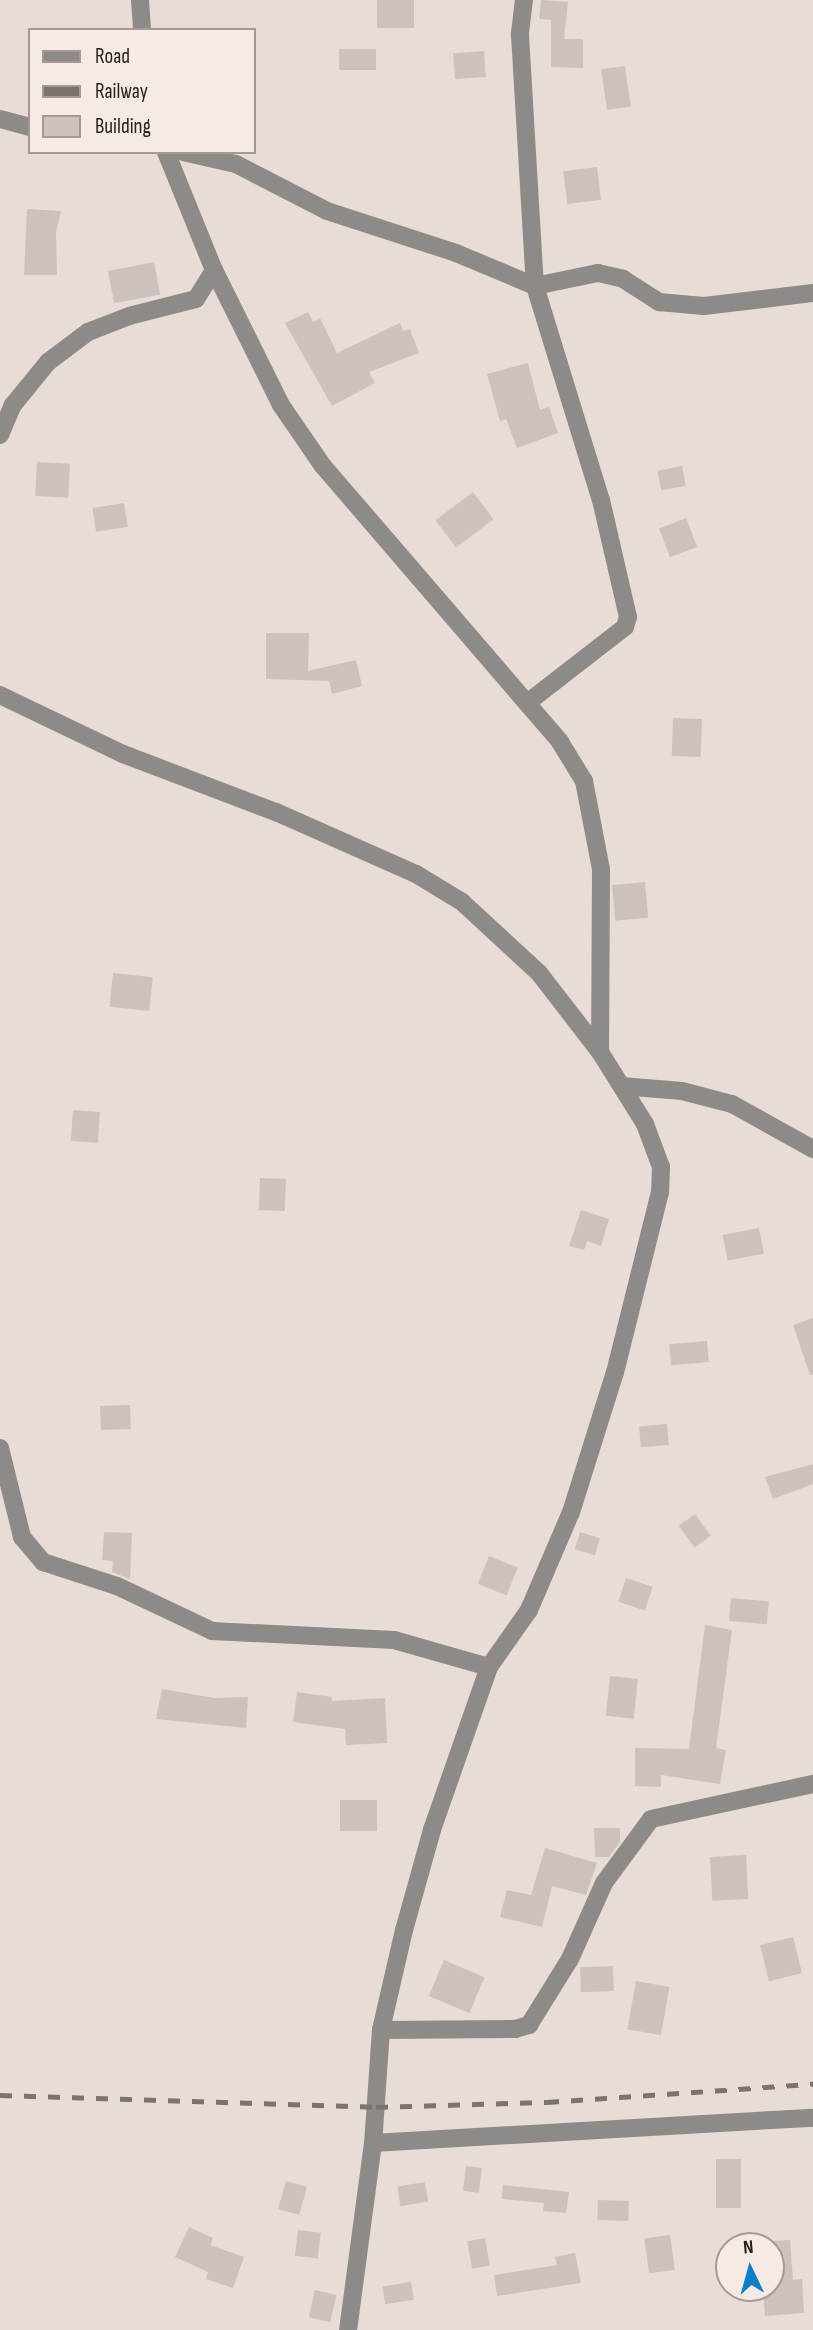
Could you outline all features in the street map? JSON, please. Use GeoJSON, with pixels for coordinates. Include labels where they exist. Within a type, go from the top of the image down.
{"type":"FeatureCollection","features":[{"type":"Feature","properties":{"kind":"street"},"geometry":{"type":"LineString","coordinates":[[140,0],[142,28]]}},
{"type":"Feature","properties":{"kind":"street"},"geometry":{"type":"LineString","coordinates":[[524,0],[520,35],[535,286],[601,500],[628,617],[625,627],[527,703]]}},
{"type":"Feature","properties":{"kind":"street"},"geometry":{"type":"LineString","coordinates":[[0,118],[28,126]]}},
{"type":"Feature","properties":{"kind":"street"},"geometry":{"type":"LineString","coordinates":[[167,154],[214,270],[281,405],[323,466],[573,759],[590,806],[603,910],[600,1052]]}},
{"type":"Feature","properties":{"kind":"street"},"geometry":{"type":"LineString","coordinates":[[192,154],[236,164],[327,211],[445,249],[535,286],[598,274],[623,279],[659,302],[704,306],[813,293]]}},
{"type":"Feature","properties":{"kind":"street"},"geometry":{"type":"LineString","coordinates":[[0,435],[13,405],[48,362],[88,332],[129,316],[196,299],[214,270]]}},
{"type":"Feature","properties":{"kind":"street"},"geometry":{"type":"LineString","coordinates":[[0,695],[123,754],[276,812],[416,874],[497,930],[539,973],[600,1052],[655,1145],[661,1167],[660,1192],[615,1371],[571,1511],[529,1611],[489,1667],[432,1830],[381,2030],[373,2143],[353,2326]]}},
{"type":"Feature","properties":{"kind":"street"},"geometry":{"type":"LineString","coordinates":[[622,1086],[682,1091],[732,1104],[813,1149]]}},
{"type":"Feature","properties":{"kind":"street"},"geometry":{"type":"LineString","coordinates":[[0,1448],[22,1537],[43,1562],[117,1586],[212,1630],[394,1640],[489,1667]]}},
{"type":"Feature","properties":{"kind":"street"},"geometry":{"type":"LineString","coordinates":[[381,2030],[515,2029],[529,2025],[537,2019],[570,1959],[604,1882],[651,1819],[813,1784]]}},
{"type":"Feature","properties":{"kind":"street"},"geometry":{"type":"LineString","coordinates":[[373,2143],[813,2118]]}},
{"type":"Feature","properties":{"kind":"building"},"geometry":{"type":"Polygon","coordinates":[[[377,0],[414,0],[414,28],[377,28],[377,0]]]}},
{"type":"Feature","properties":{"kind":"building"},"geometry":{"type":"Polygon","coordinates":[[[541,0],[568,2],[564,39],[583,39],[583,68],[551,67],[551,20],[539,19],[541,0]]]}},
{"type":"Feature","properties":{"kind":"building"},"geometry":{"type":"Polygon","coordinates":[[[339,49],[376,49],[376,70],[339,70],[339,49]]]}},
{"type":"Feature","properties":{"kind":"building"},"geometry":{"type":"Polygon","coordinates":[[[484,51],[486,77],[455,79],[453,53],[484,51]]]}},
{"type":"Feature","properties":{"kind":"building"},"geometry":{"type":"Polygon","coordinates":[[[625,66],[631,107],[607,110],[601,69],[625,66]]]}},
{"type":"Feature","properties":{"kind":"building"},"geometry":{"type":"Polygon","coordinates":[[[597,167],[601,200],[567,204],[563,171],[597,167]]]}},
{"type":"Feature","properties":{"kind":"building"},"geometry":{"type":"Polygon","coordinates":[[[27,209],[61,211],[56,232],[57,275],[24,275],[27,209]]]}},
{"type":"Feature","properties":{"kind":"building"},"geometry":{"type":"Polygon","coordinates":[[[154,262],[160,294],[114,303],[108,271],[154,262]]]}},
{"type":"Feature","properties":{"kind":"building"},"geometry":{"type":"Polygon","coordinates":[[[308,312],[313,322],[320,318],[337,353],[400,323],[403,331],[410,329],[419,353],[369,372],[375,383],[332,406],[285,323],[308,312]]]}},
{"type":"Feature","properties":{"kind":"building"},"geometry":{"type":"Polygon","coordinates":[[[528,363],[540,410],[549,407],[558,433],[517,448],[506,419],[500,421],[487,374],[528,363]]]}},
{"type":"Feature","properties":{"kind":"building"},"geometry":{"type":"Polygon","coordinates":[[[37,462],[70,464],[68,498],[35,496],[37,462]]]}},
{"type":"Feature","properties":{"kind":"building"},"geometry":{"type":"Polygon","coordinates":[[[682,466],[686,486],[661,490],[657,471],[682,466]]]}},
{"type":"Feature","properties":{"kind":"building"},"geometry":{"type":"Polygon","coordinates":[[[473,492],[493,519],[456,547],[435,520],[473,492]]]}},
{"type":"Feature","properties":{"kind":"building"},"geometry":{"type":"Polygon","coordinates":[[[124,503],[128,527],[96,532],[92,508],[124,503]]]}},
{"type":"Feature","properties":{"kind":"building"},"geometry":{"type":"Polygon","coordinates":[[[686,518],[697,547],[670,557],[659,528],[686,518]]]}},
{"type":"Feature","properties":{"kind":"building"},"geometry":{"type":"Polygon","coordinates":[[[266,633],[309,633],[308,671],[356,660],[362,686],[332,694],[329,681],[266,679],[266,633]]]}},
{"type":"Feature","properties":{"kind":"building"},"geometry":{"type":"Polygon","coordinates":[[[673,718],[702,719],[701,757],[672,756],[673,718]]]}},
{"type":"Feature","properties":{"kind":"building"},"geometry":{"type":"Polygon","coordinates":[[[645,882],[648,918],[615,921],[612,885],[645,882]]]}},
{"type":"Feature","properties":{"kind":"building"},"geometry":{"type":"Polygon","coordinates":[[[113,973],[153,977],[149,1011],[109,1007],[113,973]]]}},
{"type":"Feature","properties":{"kind":"building"},"geometry":{"type":"Polygon","coordinates":[[[73,1110],[100,1112],[98,1143],[71,1141],[73,1110]]]}},
{"type":"Feature","properties":{"kind":"building"},"geometry":{"type":"Polygon","coordinates":[[[260,1178],[286,1179],[285,1211],[259,1210],[260,1178]]]}},
{"type":"Feature","properties":{"kind":"building"},"geometry":{"type":"Polygon","coordinates":[[[581,1210],[609,1219],[601,1246],[587,1241],[584,1250],[569,1246],[581,1210]]]}},
{"type":"Feature","properties":{"kind":"building"},"geometry":{"type":"Polygon","coordinates":[[[759,1228],[764,1254],[728,1261],[723,1235],[759,1228]]]}},
{"type":"Feature","properties":{"kind":"building"},"geometry":{"type":"Polygon","coordinates":[[[813,1318],[813,1375],[810,1375],[793,1325],[813,1318]]]}},
{"type":"Feature","properties":{"kind":"building"},"geometry":{"type":"Polygon","coordinates":[[[707,1341],[709,1362],[671,1365],[669,1344],[707,1341]]]}},
{"type":"Feature","properties":{"kind":"building"},"geometry":{"type":"Polygon","coordinates":[[[130,1405],[131,1429],[101,1430],[100,1406],[130,1405]]]}},
{"type":"Feature","properties":{"kind":"building"},"geometry":{"type":"Polygon","coordinates":[[[667,1424],[669,1445],[641,1447],[639,1426],[667,1424]]]}},
{"type":"Feature","properties":{"kind":"building"},"geometry":{"type":"Polygon","coordinates":[[[813,1464],[813,1484],[773,1499],[765,1477],[813,1464]]]}},
{"type":"Feature","properties":{"kind":"building"},"geometry":{"type":"Polygon","coordinates":[[[695,1514],[711,1536],[695,1548],[679,1526],[695,1514]]]}},
{"type":"Feature","properties":{"kind":"building"},"geometry":{"type":"Polygon","coordinates":[[[104,1532],[132,1533],[130,1579],[112,1572],[113,1561],[102,1560],[104,1532]]]}},
{"type":"Feature","properties":{"kind":"building"},"geometry":{"type":"Polygon","coordinates":[[[580,1532],[600,1538],[595,1555],[575,1549],[580,1532]]]}},
{"type":"Feature","properties":{"kind":"building"},"geometry":{"type":"Polygon","coordinates":[[[489,1556],[518,1568],[507,1595],[478,1584],[489,1556]]]}},
{"type":"Feature","properties":{"kind":"building"},"geometry":{"type":"Polygon","coordinates":[[[626,1578],[653,1587],[645,1610],[618,1602],[626,1578]]]}},
{"type":"Feature","properties":{"kind":"building"},"geometry":{"type":"Polygon","coordinates":[[[731,1598],[769,1601],[767,1624],[729,1621],[731,1598]]]}},
{"type":"Feature","properties":{"kind":"building"},"geometry":{"type":"Polygon","coordinates":[[[705,1625],[732,1630],[716,1748],[726,1750],[720,1784],[661,1775],[661,1787],[635,1786],[635,1748],[689,1749],[705,1625]]]}},
{"type":"Feature","properties":{"kind":"building"},"geometry":{"type":"Polygon","coordinates":[[[610,1676],[638,1679],[634,1719],[606,1716],[610,1676]]]}},
{"type":"Feature","properties":{"kind":"building"},"geometry":{"type":"Polygon","coordinates":[[[162,1689],[214,1698],[248,1697],[246,1728],[156,1719],[162,1689]]]}},
{"type":"Feature","properties":{"kind":"building"},"geometry":{"type":"Polygon","coordinates":[[[297,1692],[332,1697],[332,1701],[385,1698],[387,1743],[346,1745],[345,1729],[293,1722],[297,1692]]]}},
{"type":"Feature","properties":{"kind":"building"},"geometry":{"type":"Polygon","coordinates":[[[340,1800],[377,1800],[377,1831],[340,1831],[340,1800]]]}},
{"type":"Feature","properties":{"kind":"building"},"geometry":{"type":"Polygon","coordinates":[[[594,1828],[620,1828],[620,1842],[609,1857],[595,1857],[594,1828]]]}},
{"type":"Feature","properties":{"kind":"building"},"geometry":{"type":"Polygon","coordinates":[[[545,1848],[597,1863],[586,1895],[552,1886],[542,1927],[500,1917],[507,1890],[531,1895],[545,1848]]]}},
{"type":"Feature","properties":{"kind":"building"},"geometry":{"type":"Polygon","coordinates":[[[746,1855],[748,1899],[712,1901],[710,1857],[746,1855]]]}},
{"type":"Feature","properties":{"kind":"building"},"geometry":{"type":"Polygon","coordinates":[[[793,1937],[802,1973],[769,1981],[760,1945],[793,1937]]]}},
{"type":"Feature","properties":{"kind":"building"},"geometry":{"type":"Polygon","coordinates":[[[444,1960],[485,1977],[469,2013],[429,1996],[444,1960]]]}},
{"type":"Feature","properties":{"kind":"building"},"geometry":{"type":"Polygon","coordinates":[[[613,1966],[614,1991],[581,1992],[580,1967],[613,1966]]]}},
{"type":"Feature","properties":{"kind":"building"},"geometry":{"type":"Polygon","coordinates":[[[636,1981],[669,1987],[661,2035],[627,2029],[636,1981]]]}},
{"type":"Feature","properties":{"kind":"building"},"geometry":{"type":"Polygon","coordinates":[[[716,2159],[741,2159],[741,2208],[716,2208],[716,2159]]]}},
{"type":"Feature","properties":{"kind":"building"},"geometry":{"type":"Polygon","coordinates":[[[466,2166],[482,2168],[479,2193],[463,2191],[466,2166]]]}},
{"type":"Feature","properties":{"kind":"building"},"geometry":{"type":"Polygon","coordinates":[[[286,2181],[307,2187],[299,2215],[278,2209],[286,2181]]]}},
{"type":"Feature","properties":{"kind":"building"},"geometry":{"type":"Polygon","coordinates":[[[425,2182],[428,2202],[400,2206],[397,2186],[425,2182]]]}},
{"type":"Feature","properties":{"kind":"building"},"geometry":{"type":"Polygon","coordinates":[[[503,2185],[569,2192],[566,2213],[543,2211],[544,2203],[502,2199],[503,2185]]]}},
{"type":"Feature","properties":{"kind":"building"},"geometry":{"type":"Polygon","coordinates":[[[598,2200],[629,2201],[628,2221],[597,2220],[598,2200]]]}},
{"type":"Feature","properties":{"kind":"building"},"geometry":{"type":"Polygon","coordinates":[[[189,2227],[213,2238],[210,2245],[244,2257],[233,2288],[206,2279],[208,2272],[175,2257],[189,2227]]]}},
{"type":"Feature","properties":{"kind":"building"},"geometry":{"type":"Polygon","coordinates":[[[298,2230],[321,2233],[318,2259],[295,2256],[298,2230]]]}},
{"type":"Feature","properties":{"kind":"building"},"geometry":{"type":"Polygon","coordinates":[[[670,2235],[675,2270],[649,2273],[644,2239],[670,2235]]]}},
{"type":"Feature","properties":{"kind":"building"},"geometry":{"type":"Polygon","coordinates":[[[485,2238],[490,2266],[472,2269],[467,2241],[485,2238]]]}},
{"type":"Feature","properties":{"kind":"building"},"geometry":{"type":"Polygon","coordinates":[[[785,2240],[790,2240],[793,2280],[802,2279],[804,2313],[765,2316],[764,2302],[785,2302],[785,2240]]]}},
{"type":"Feature","properties":{"kind":"building"},"geometry":{"type":"Polygon","coordinates":[[[575,2253],[581,2283],[497,2296],[494,2275],[557,2265],[555,2257],[575,2253]]]}},
{"type":"Feature","properties":{"kind":"building"},"geometry":{"type":"Polygon","coordinates":[[[411,2282],[414,2300],[385,2304],[382,2287],[411,2282]]]}},
{"type":"Feature","properties":{"kind":"building"},"geometry":{"type":"Polygon","coordinates":[[[315,2290],[336,2295],[330,2322],[309,2317],[315,2290]]]}},
{"type":"Feature","properties":{"kind":"railway"},"geometry":{"type":"LineString","coordinates":[[0,2095],[376,2107],[547,2102],[813,2084]]}}]}
